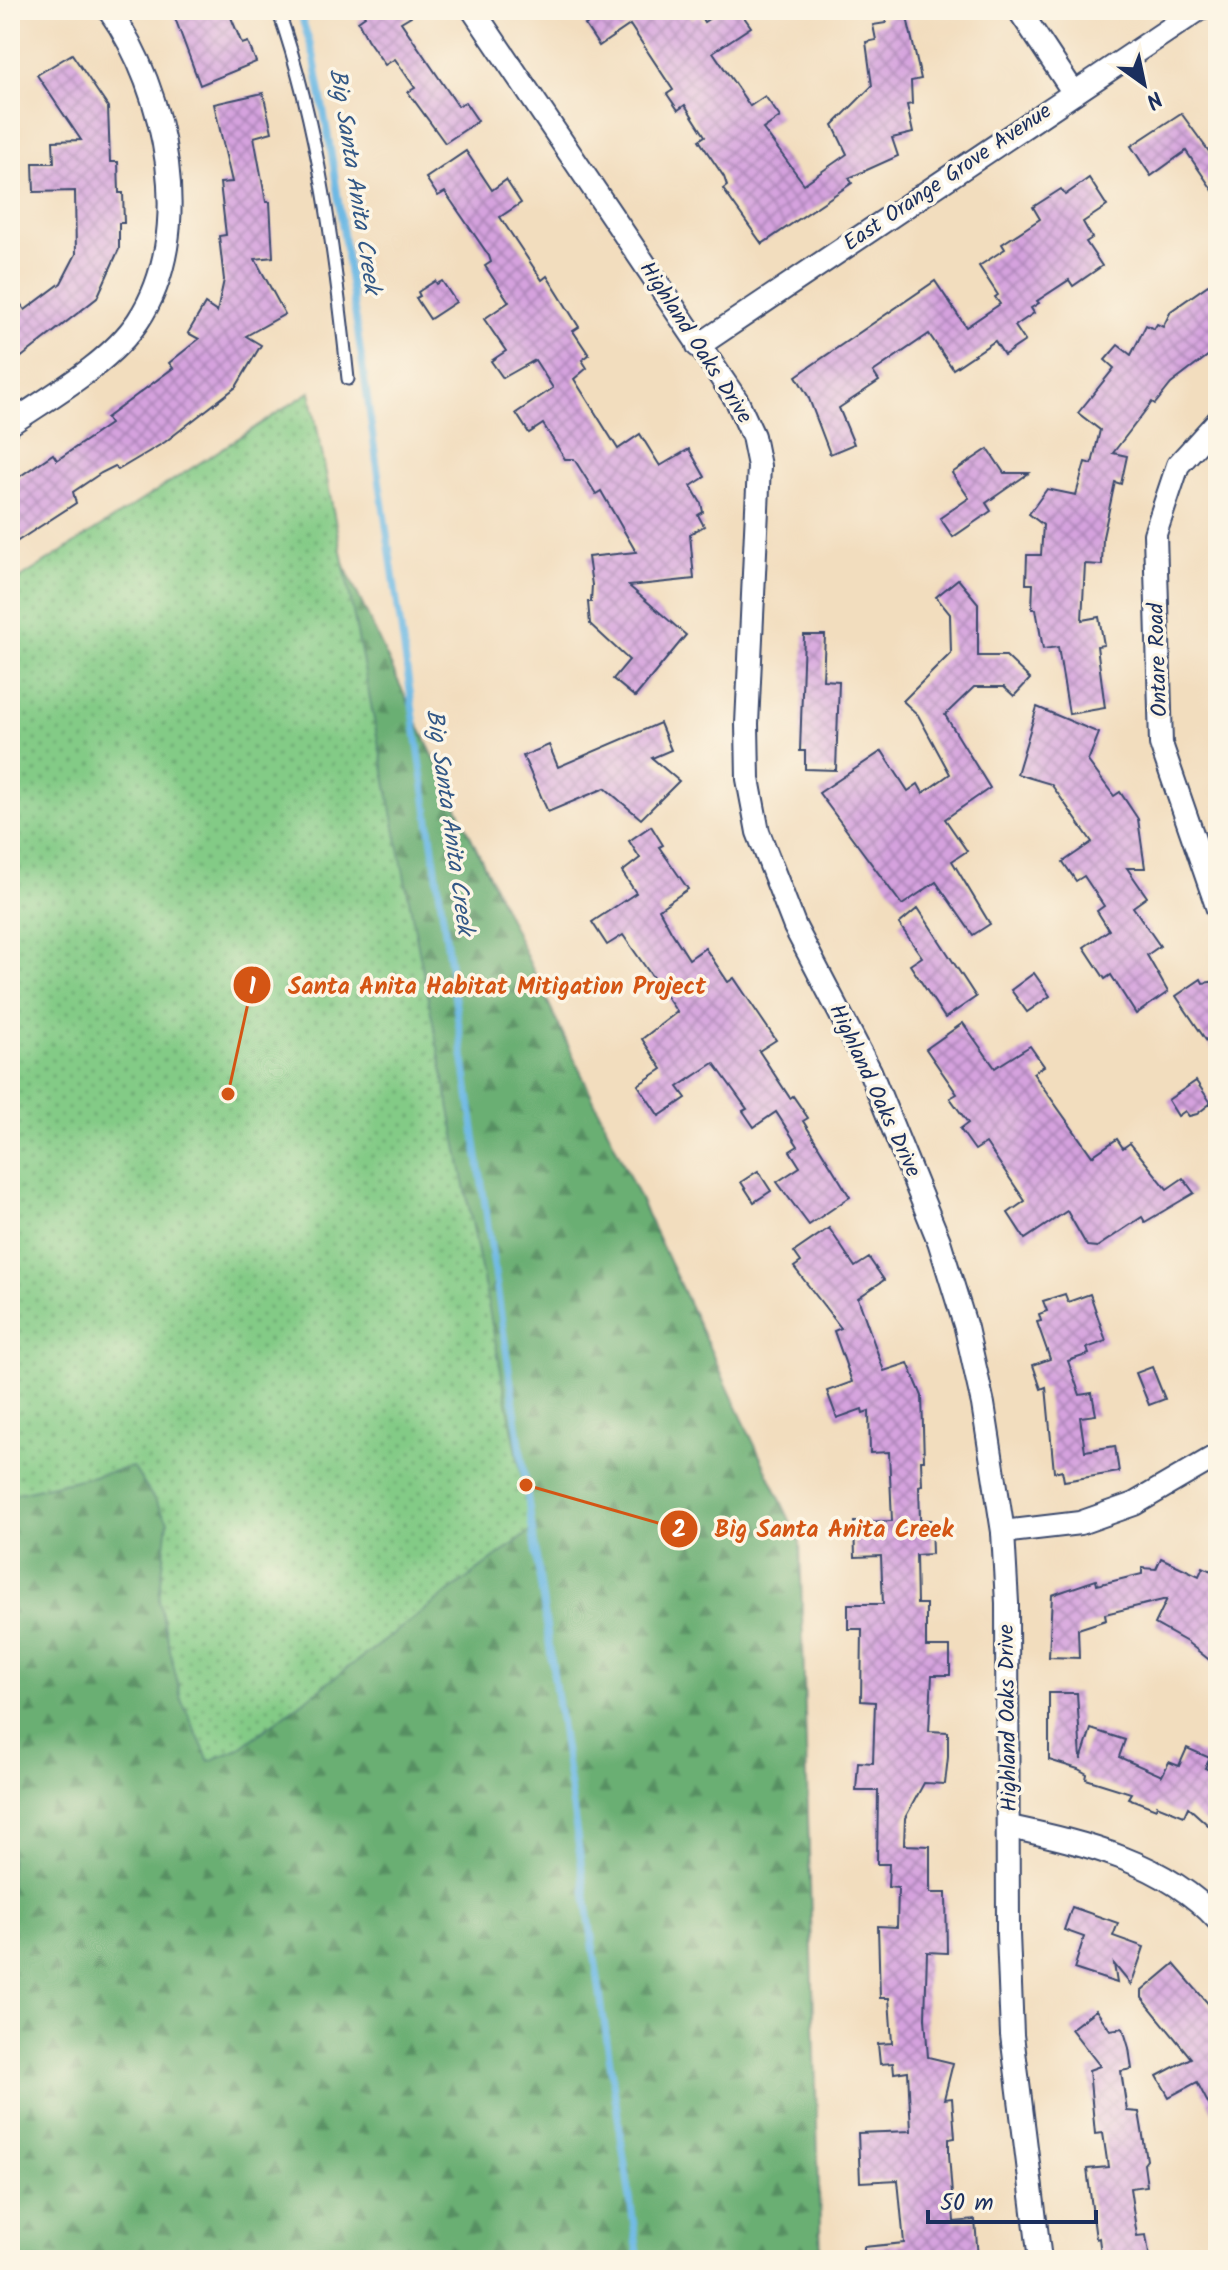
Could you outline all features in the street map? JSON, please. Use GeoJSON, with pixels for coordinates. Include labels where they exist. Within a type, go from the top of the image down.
{"type":"FeatureCollection","features":[{"type":"Feature","properties":{"kind":"street"},"geometry":{"type":"LineString","coordinates":[[10,424],[90,369],[137,322],[163,271],[171,218],[165,159],[152,97],[129,39],[109,10]]}},
{"type":"Feature","properties":{"kind":"street","name":"Highland Oaks Drive"},"geometry":{"type":"LineString","coordinates":[[473,10],[746,417],[759,466],[747,724],[748,779],[758,832],[795,927],[876,1086],[939,1241],[966,1328],[983,1404],[1003,1532],[1012,2035],[1040,2260]]}},
{"type":"Feature","properties":{"kind":"street"},"geometry":{"type":"LineString","coordinates":[[1019,10],[1074,93]]}},
{"type":"Feature","properties":{"kind":"street","name":"East Orange Grove Avenue"},"geometry":{"type":"LineString","coordinates":[[698,346],[1198,10]]}},
{"type":"Feature","properties":{"kind":"street","name":"Ontare Road"},"geometry":{"type":"LineString","coordinates":[[1218,421],[1178,465],[1155,534],[1161,744],[1218,909]]}},
{"type":"Feature","properties":{"kind":"street"},"geometry":{"type":"LineString","coordinates":[[1003,1532],[1080,1523],[1134,1504],[1213,1465]]}},
{"type":"Feature","properties":{"kind":"street"},"geometry":{"type":"LineString","coordinates":[[1010,1827],[1110,1851],[1173,1884],[1218,1920]]}},
{"type":"Feature","properties":{"kind":"lane"},"geometry":{"type":"LineString","coordinates":[[278,10],[302,89],[311,133],[348,379]]}},
{"type":"Feature","properties":{"kind":"green space"},"geometry":{"type":"Polygon","coordinates":[[[310,392],[532,1530],[239,1749],[209,1761],[181,1699],[159,1601],[168,1521],[133,1467],[10,1495],[10,585],[310,392]]]}},
{"type":"Feature","properties":{"kind":"green space"},"geometry":{"type":"Polygon","coordinates":[[[280,428],[800,1542],[821,2260],[10,2260],[10,643],[280,428]]]}},
{"type":"Feature","properties":{"kind":"building"},"geometry":{"type":"Polygon","coordinates":[[[172,10],[228,10],[242,44],[248,42],[256,62],[200,85],[172,10]]]}},
{"type":"Feature","properties":{"kind":"building"},"geometry":{"type":"Polygon","coordinates":[[[361,10],[421,10],[401,22],[458,106],[465,102],[478,121],[445,143],[408,92],[415,88],[395,59],[385,65],[367,39],[358,21],[365,16],[361,10]]]}},
{"type":"Feature","properties":{"kind":"building"},"geometry":{"type":"Polygon","coordinates":[[[608,10],[687,10],[692,19],[699,14],[704,22],[722,10],[739,10],[751,27],[713,52],[750,106],[765,96],[780,117],[763,129],[804,184],[847,154],[833,125],[872,86],[866,42],[876,40],[873,25],[886,23],[885,18],[906,13],[921,79],[911,81],[912,104],[907,105],[913,133],[892,138],[898,156],[849,178],[852,183],[762,244],[723,189],[727,186],[724,177],[699,140],[705,136],[685,105],[678,110],[667,94],[673,90],[630,25],[599,46],[585,25],[608,10]]]}},
{"type":"Feature","properties":{"kind":"building"},"geometry":{"type":"Polygon","coordinates":[[[72,54],[108,107],[110,162],[118,162],[119,193],[123,193],[124,223],[119,223],[119,249],[97,298],[10,366],[10,289],[25,310],[61,283],[76,254],[75,191],[34,192],[33,163],[54,163],[53,141],[81,140],[37,75],[72,54]]]}},
{"type":"Feature","properties":{"kind":"building"},"geometry":{"type":"Polygon","coordinates":[[[263,93],[272,132],[254,137],[266,202],[270,202],[273,257],[255,259],[285,314],[246,336],[261,345],[236,387],[165,442],[118,470],[115,466],[101,473],[73,492],[76,503],[10,546],[10,483],[53,454],[57,460],[110,424],[106,418],[173,368],[169,363],[199,339],[188,333],[205,304],[217,312],[224,280],[219,236],[226,235],[220,183],[232,182],[214,104],[263,93]]]}},
{"type":"Feature","properties":{"kind":"building"},"geometry":{"type":"Polygon","coordinates":[[[1181,113],[1218,164],[1218,198],[1186,151],[1151,176],[1131,146],[1181,113]]]}},
{"type":"Feature","properties":{"kind":"building"},"geometry":{"type":"Polygon","coordinates":[[[466,151],[492,190],[506,180],[521,203],[500,217],[542,280],[547,276],[579,327],[573,331],[589,355],[582,360],[587,368],[574,379],[618,449],[640,434],[660,466],[689,449],[705,477],[691,486],[701,503],[703,512],[698,515],[704,526],[690,534],[694,579],[629,586],[686,635],[635,697],[613,679],[629,660],[590,624],[588,602],[591,602],[592,585],[588,557],[636,552],[601,491],[596,494],[574,459],[565,459],[543,424],[529,433],[516,413],[553,388],[535,360],[503,378],[491,361],[506,351],[484,319],[509,302],[485,266],[491,262],[489,256],[445,192],[438,196],[426,178],[466,151]]]}},
{"type":"Feature","properties":{"kind":"building"},"geometry":{"type":"Polygon","coordinates":[[[1089,178],[1107,206],[1083,222],[1092,238],[1086,242],[1102,266],[1073,286],[1069,280],[1037,301],[1039,303],[1031,308],[1034,313],[1015,326],[1025,341],[1004,355],[995,341],[953,369],[929,334],[873,372],[879,381],[839,408],[854,444],[830,454],[808,396],[796,376],[935,281],[966,327],[1000,304],[995,297],[998,295],[979,266],[1005,249],[1002,244],[1040,219],[1033,207],[1061,189],[1065,195],[1089,178]]]}},
{"type":"Feature","properties":{"kind":"building"},"geometry":{"type":"Polygon","coordinates":[[[1218,278],[1218,348],[1171,384],[1155,404],[1152,402],[1113,453],[1127,456],[1121,484],[1115,482],[1103,537],[1102,565],[1085,564],[1082,620],[1099,617],[1104,645],[1097,646],[1105,708],[1069,714],[1058,647],[1043,649],[1036,609],[1032,609],[1033,584],[1026,584],[1027,555],[1041,555],[1043,525],[1029,514],[1047,489],[1076,495],[1085,462],[1092,464],[1100,430],[1078,413],[1114,368],[1105,360],[1118,345],[1131,355],[1146,325],[1154,329],[1157,324],[1163,327],[1171,311],[1218,278]]]}},
{"type":"Feature","properties":{"kind":"building"},"geometry":{"type":"Polygon","coordinates":[[[435,281],[437,284],[442,281],[456,302],[430,319],[416,298],[420,296],[418,292],[435,281]]]}},
{"type":"Feature","properties":{"kind":"building"},"geometry":{"type":"Polygon","coordinates":[[[988,449],[1004,473],[1029,473],[986,503],[991,511],[953,537],[940,518],[969,498],[952,473],[988,449]]]}},
{"type":"Feature","properties":{"kind":"building"},"geometry":{"type":"Polygon","coordinates":[[[958,579],[978,603],[978,656],[1006,656],[1030,679],[1014,696],[1004,687],[974,687],[945,715],[990,788],[945,819],[967,851],[952,861],[990,924],[973,935],[936,882],[902,905],[819,793],[882,751],[908,791],[918,784],[923,793],[950,774],[918,715],[903,701],[951,653],[950,614],[936,597],[958,579]]]}},
{"type":"Feature","properties":{"kind":"building"},"geometry":{"type":"Polygon","coordinates":[[[804,635],[825,635],[823,680],[839,681],[836,770],[805,769],[805,751],[800,751],[804,635]]]}},
{"type":"Feature","properties":{"kind":"building"},"geometry":{"type":"Polygon","coordinates":[[[1037,707],[1099,733],[1088,761],[1114,796],[1120,792],[1138,819],[1145,868],[1127,868],[1147,897],[1133,907],[1160,946],[1147,955],[1168,992],[1136,1014],[1111,975],[1105,979],[1084,947],[1109,930],[1097,911],[1104,906],[1084,876],[1076,881],[1063,862],[1092,842],[1051,784],[1017,774],[1037,707]]]}},
{"type":"Feature","properties":{"kind":"building"},"geometry":{"type":"Polygon","coordinates":[[[660,723],[671,750],[652,758],[679,781],[641,819],[605,788],[548,812],[523,756],[549,745],[558,767],[660,723]]]}},
{"type":"Feature","properties":{"kind":"building"},"geometry":{"type":"Polygon","coordinates":[[[651,826],[663,845],[659,847],[688,889],[659,909],[689,959],[705,948],[728,982],[734,978],[776,1040],[759,1051],[790,1098],[793,1096],[808,1118],[803,1121],[850,1197],[809,1225],[777,1182],[800,1167],[790,1151],[798,1146],[776,1112],[754,1127],[743,1111],[747,1109],[714,1063],[678,1087],[686,1098],[659,1116],[638,1085],[662,1069],[642,1039],[677,1012],[623,935],[607,945],[592,922],[636,893],[622,872],[640,858],[629,841],[651,826]]]}},
{"type":"Feature","properties":{"kind":"building"},"geometry":{"type":"Polygon","coordinates":[[[918,908],[976,997],[945,1018],[910,965],[922,957],[899,924],[918,908]]]}},
{"type":"Feature","properties":{"kind":"building"},"geometry":{"type":"Polygon","coordinates":[[[1034,973],[1050,996],[1027,1012],[1011,990],[1034,973]]]}},
{"type":"Feature","properties":{"kind":"building"},"geometry":{"type":"Polygon","coordinates":[[[1201,979],[1203,983],[1218,981],[1218,1058],[1176,996],[1201,979]]]}},
{"type":"Feature","properties":{"kind":"building"},"geometry":{"type":"Polygon","coordinates":[[[963,1023],[995,1068],[1030,1046],[1044,1066],[1033,1073],[1092,1156],[1117,1139],[1123,1148],[1130,1143],[1167,1189],[1183,1178],[1194,1193],[1145,1222],[1142,1217],[1097,1247],[1087,1246],[1067,1211],[1025,1239],[1008,1213],[1025,1201],[986,1143],[975,1150],[960,1129],[968,1123],[950,1098],[957,1094],[926,1049],[963,1023]]]}},
{"type":"Feature","properties":{"kind":"building"},"geometry":{"type":"Polygon","coordinates":[[[1196,1081],[1211,1103],[1197,1114],[1189,1116],[1185,1111],[1178,1116],[1168,1100],[1196,1081]]]}},
{"type":"Feature","properties":{"kind":"building"},"geometry":{"type":"Polygon","coordinates":[[[758,1171],[771,1191],[754,1202],[741,1182],[758,1171]]]}},
{"type":"Feature","properties":{"kind":"building"},"geometry":{"type":"Polygon","coordinates":[[[829,1228],[855,1267],[869,1258],[884,1280],[858,1298],[884,1371],[908,1363],[922,1396],[924,1460],[921,1460],[922,1485],[919,1486],[920,1520],[931,1520],[932,1554],[916,1555],[917,1604],[926,1604],[926,1647],[950,1647],[950,1675],[932,1675],[929,1731],[948,1732],[948,1757],[945,1784],[924,1783],[905,1818],[904,1845],[930,1846],[930,1893],[946,1893],[947,1953],[927,1952],[925,2018],[928,2057],[953,2063],[944,2099],[952,2098],[955,2138],[949,2139],[949,2154],[954,2222],[975,2220],[978,2258],[864,2260],[864,2247],[904,2243],[898,2180],[860,2182],[858,2133],[911,2131],[908,2071],[894,2073],[893,2063],[880,2064],[878,2044],[892,2043],[889,1998],[880,1998],[878,1926],[897,1927],[898,1888],[888,1887],[889,1864],[877,1864],[878,1791],[856,1791],[858,1762],[873,1763],[875,1702],[861,1701],[862,1629],[848,1629],[848,1604],[883,1604],[881,1556],[855,1557],[854,1522],[892,1521],[889,1452],[870,1453],[869,1411],[863,1413],[862,1409],[837,1418],[827,1391],[852,1382],[834,1331],[841,1328],[794,1267],[801,1262],[794,1252],[829,1228]]]}},
{"type":"Feature","properties":{"kind":"building"},"geometry":{"type":"Polygon","coordinates":[[[1065,1294],[1068,1302],[1090,1294],[1106,1341],[1087,1348],[1089,1354],[1068,1361],[1080,1395],[1092,1393],[1096,1415],[1080,1417],[1085,1451],[1115,1446],[1119,1472],[1064,1481],[1062,1470],[1054,1472],[1046,1387],[1041,1389],[1033,1365],[1050,1359],[1037,1322],[1041,1321],[1039,1314],[1047,1311],[1043,1301],[1065,1294]]]}},
{"type":"Feature","properties":{"kind":"building"},"geometry":{"type":"Polygon","coordinates":[[[1152,1367],[1165,1399],[1149,1405],[1136,1373],[1152,1367]]]}},
{"type":"Feature","properties":{"kind":"building"},"geometry":{"type":"Polygon","coordinates":[[[1161,1558],[1199,1576],[1203,1567],[1218,1574],[1218,1667],[1187,1642],[1155,1624],[1167,1599],[1105,1614],[1106,1620],[1078,1629],[1079,1658],[1049,1657],[1052,1595],[1096,1580],[1097,1585],[1142,1574],[1142,1568],[1156,1569],[1161,1558]]]}},
{"type":"Feature","properties":{"kind":"building"},"geometry":{"type":"Polygon","coordinates":[[[1049,1693],[1077,1693],[1081,1760],[1091,1729],[1125,1740],[1119,1757],[1162,1776],[1169,1762],[1179,1766],[1187,1748],[1210,1758],[1205,1768],[1218,1774],[1218,1834],[1188,1807],[1184,1816],[1157,1805],[1156,1809],[1128,1798],[1131,1793],[1086,1779],[1087,1774],[1078,1769],[1049,1760],[1049,1693]]]}},
{"type":"Feature","properties":{"kind":"building"},"geometry":{"type":"Polygon","coordinates":[[[1072,1907],[1118,1923],[1113,1936],[1144,1947],[1131,1985],[1114,1964],[1117,1983],[1074,1969],[1084,1937],[1064,1930],[1072,1907]]]}},
{"type":"Feature","properties":{"kind":"building"},"geometry":{"type":"Polygon","coordinates":[[[1174,1964],[1218,2015],[1218,2122],[1197,2082],[1169,2097],[1157,2076],[1191,2058],[1142,1998],[1142,1991],[1174,1964]]]}},
{"type":"Feature","properties":{"kind":"building"},"geometry":{"type":"Polygon","coordinates":[[[1096,2010],[1110,2030],[1123,2028],[1129,2048],[1132,2069],[1121,2071],[1127,2111],[1139,2112],[1147,2160],[1144,2164],[1147,2186],[1130,2188],[1137,2236],[1146,2235],[1150,2260],[1109,2260],[1101,2254],[1099,2238],[1096,2239],[1087,2169],[1108,2167],[1103,2133],[1095,2134],[1089,2070],[1100,2066],[1071,2029],[1096,2010]]]}},
{"type":"Feature","properties":{"kind":"waterway","name":"Big Santa Anita Creek"},"geometry":{"type":"LineString","coordinates":[[299,10],[314,56],[333,163],[639,2260]]}},
{"type":"Feature","properties":{"kind":"place","name":"Santa Anita Habitat Mitigation Project"},"geometry":{"type":"Point","coordinates":[228,1094]}},
{"type":"Feature","properties":{"kind":"place","name":"Big Santa Anita Creek"},"geometry":{"type":"Point","coordinates":[526,1485]}}]}
